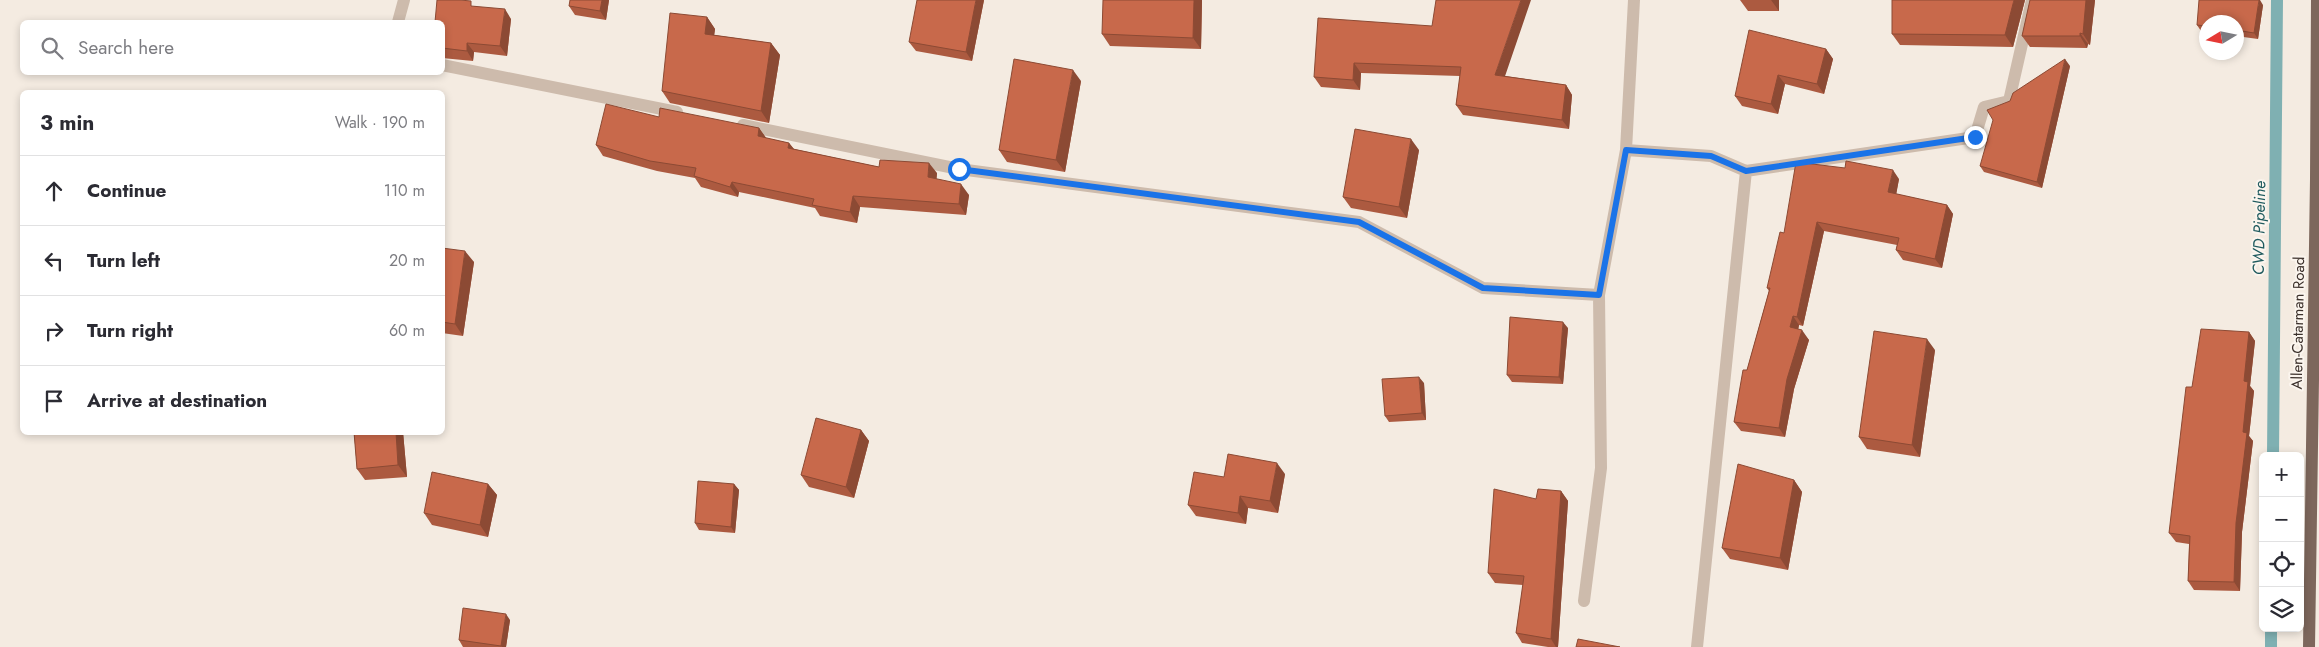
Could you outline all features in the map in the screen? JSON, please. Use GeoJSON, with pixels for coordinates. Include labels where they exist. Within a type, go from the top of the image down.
{"type":"FeatureCollection","features":[{"type":"Feature","properties":{"kind":"main road","name":"Allen-Catarman Road"},"geometry":{"type":"LineString","coordinates":[[2309,647],[2318,178],[2317,0]]}},
{"type":"Feature","properties":{"kind":"street"},"geometry":{"type":"LineString","coordinates":[[399,20],[404,0]]}},
{"type":"Feature","properties":{"kind":"street"},"geometry":{"type":"LineString","coordinates":[[1584,601],[1602,468],[1599,295],[1626,150],[1634,0]]}},
{"type":"Feature","properties":{"kind":"street"},"geometry":{"type":"LineString","coordinates":[[1626,150],[1711,156],[1746,171],[1975,137],[1984,107],[2009,101],[2032,0]]}},
{"type":"Feature","properties":{"kind":"street"},"geometry":{"type":"LineString","coordinates":[[445,66],[686,114]]}},
{"type":"Feature","properties":{"kind":"street"},"geometry":{"type":"LineString","coordinates":[[735,124],[959,169],[1359,222],[1483,288],[1599,295]]}},
{"type":"Feature","properties":{"kind":"street"},"geometry":{"type":"LineString","coordinates":[[1697,647],[1746,171]]}},
{"type":"Feature","properties":{"kind":"building"},"geometry":{"type":"Polygon","coordinates":[[[437,0],[471,1],[471,6],[505,9],[500,46],[467,43],[467,51],[445,48],[445,20],[435,20],[437,0]]]}},
{"type":"Feature","properties":{"kind":"building"},"geometry":{"type":"Polygon","coordinates":[[[570,0],[602,0],[600,11],[569,6],[570,0]]]}},
{"type":"Feature","properties":{"kind":"building"},"geometry":{"type":"Polygon","coordinates":[[[917,0],[976,0],[966,52],[909,42],[917,0]]]}},
{"type":"Feature","properties":{"kind":"building"},"geometry":{"type":"Polygon","coordinates":[[[1103,0],[1194,0],[1193,38],[1102,34],[1103,0]]]}},
{"type":"Feature","properties":{"kind":"building"},"geometry":{"type":"Polygon","coordinates":[[[1436,0],[1521,0],[1495,75],[1566,85],[1562,120],[1456,105],[1461,67],[1354,63],[1353,80],[1314,77],[1318,18],[1432,26],[1436,0]]]}},
{"type":"Feature","properties":{"kind":"building"},"geometry":{"type":"Polygon","coordinates":[[[1892,0],[2014,0],[2005,35],[1892,34],[1892,0]]]}},
{"type":"Feature","properties":{"kind":"building"},"geometry":{"type":"Polygon","coordinates":[[[2030,0],[2086,0],[2083,34],[2080,33],[2080,36],[2022,36],[2030,0]]]}},
{"type":"Feature","properties":{"kind":"building"},"geometry":{"type":"Polygon","coordinates":[[[2199,0],[2259,0],[2254,33],[2244,31],[2244,15],[2199,15],[2199,25],[2197,25],[2199,0]]]}},
{"type":"Feature","properties":{"kind":"building"},"geometry":{"type":"Polygon","coordinates":[[[670,13],[707,17],[705,34],[771,43],[761,111],[662,91],[670,13]]]}},
{"type":"Feature","properties":{"kind":"building"},"geometry":{"type":"Polygon","coordinates":[[[1749,30],[1826,49],[1817,84],[1778,75],[1771,104],[1735,96],[1749,30]]]}},
{"type":"Feature","properties":{"kind":"building"},"geometry":{"type":"Polygon","coordinates":[[[1014,59],[1073,70],[1056,160],[999,150],[1014,59]]]}},
{"type":"Feature","properties":{"kind":"building"},"geometry":{"type":"Polygon","coordinates":[[[2065,59],[2037,182],[1980,166],[1993,120],[1987,110],[2010,101],[2013,93],[2065,59]]]}},
{"type":"Feature","properties":{"kind":"building"},"geometry":{"type":"Polygon","coordinates":[[[606,104],[659,117],[660,108],[759,128],[758,136],[789,143],[788,148],[879,167],[880,160],[929,163],[928,177],[961,184],[959,204],[853,196],[850,212],[812,205],[814,199],[732,182],[730,187],[694,176],[696,168],[650,161],[596,145],[606,104]]]}},
{"type":"Feature","properties":{"kind":"building"},"geometry":{"type":"Polygon","coordinates":[[[1355,129],[1411,139],[1399,207],[1343,197],[1355,129]]]}},
{"type":"Feature","properties":{"kind":"building"},"geometry":{"type":"Polygon","coordinates":[[[1846,161],[1893,170],[1888,192],[1947,205],[1935,259],[1896,250],[1899,238],[1817,222],[1797,317],[1793,316],[1790,327],[1802,330],[1787,379],[1779,428],[1734,422],[1743,370],[1747,370],[1770,288],[1767,288],[1780,232],[1784,233],[1796,162],[1845,168],[1846,161]]]}},
{"type":"Feature","properties":{"kind":"building"},"geometry":{"type":"Polygon","coordinates":[[[445,248],[465,251],[455,324],[445,322],[445,248]]]}},
{"type":"Feature","properties":{"kind":"building"},"geometry":{"type":"Polygon","coordinates":[[[1510,317],[1563,322],[1559,377],[1507,375],[1510,317]]]}},
{"type":"Feature","properties":{"kind":"building"},"geometry":{"type":"Polygon","coordinates":[[[2201,329],[2249,332],[2244,381],[2248,382],[2243,432],[2247,433],[2236,523],[2234,582],[2188,581],[2190,536],[2169,533],[2186,387],[2192,387],[2201,329]]]}},
{"type":"Feature","properties":{"kind":"building"},"geometry":{"type":"Polygon","coordinates":[[[1874,331],[1927,339],[1912,445],[1859,437],[1874,331]]]}},
{"type":"Feature","properties":{"kind":"building"},"geometry":{"type":"Polygon","coordinates":[[[1419,377],[1422,413],[1385,416],[1382,379],[1419,377]]]}},
{"type":"Feature","properties":{"kind":"building"},"geometry":{"type":"Polygon","coordinates":[[[816,418],[861,430],[846,487],[801,475],[816,418]]]}},
{"type":"Feature","properties":{"kind":"building"},"geometry":{"type":"Polygon","coordinates":[[[354,435],[396,435],[398,465],[357,469],[354,435]]]}},
{"type":"Feature","properties":{"kind":"building"},"geometry":{"type":"Polygon","coordinates":[[[1228,454],[1277,463],[1270,501],[1240,496],[1238,513],[1188,505],[1194,472],[1224,477],[1228,454]]]}},
{"type":"Feature","properties":{"kind":"building"},"geometry":{"type":"Polygon","coordinates":[[[1738,464],[1794,480],[1780,558],[1722,548],[1738,464]]]}},
{"type":"Feature","properties":{"kind":"building"},"geometry":{"type":"Polygon","coordinates":[[[432,472],[488,484],[480,525],[424,513],[432,472]]]}},
{"type":"Feature","properties":{"kind":"building"},"geometry":{"type":"Polygon","coordinates":[[[698,481],[734,484],[731,527],[695,523],[698,481]]]}},
{"type":"Feature","properties":{"kind":"building"},"geometry":{"type":"Polygon","coordinates":[[[1494,489],[1536,499],[1538,489],[1561,491],[1551,639],[1516,633],[1524,576],[1488,573],[1494,489]]]}},
{"type":"Feature","properties":{"kind":"building"},"geometry":{"type":"Polygon","coordinates":[[[463,608],[506,614],[501,646],[459,640],[463,608]]]}},
{"type":"Feature","properties":{"kind":"building"},"geometry":{"type":"Polygon","coordinates":[[[1578,639],[1620,647],[1576,647],[1578,639]]]}},
{"type":"Feature","properties":{"kind":"waterway","name":"CWD Pipeline"},"geometry":{"type":"LineString","coordinates":[[2273,452],[2277,0]]}},
{"type":"Feature","properties":{"kind":"waterway","name":"CWD Pipeline"},"geometry":{"type":"LineString","coordinates":[[2271,632],[2271,647]]}},
{"type":"Feature","properties":{"kind":"route"},"geometry":{"type":"LineString","coordinates":[[959,169],[1359,222],[1483,288],[1599,295],[1626,150],[1711,156],[1746,171],[1975,137]]}}]}
